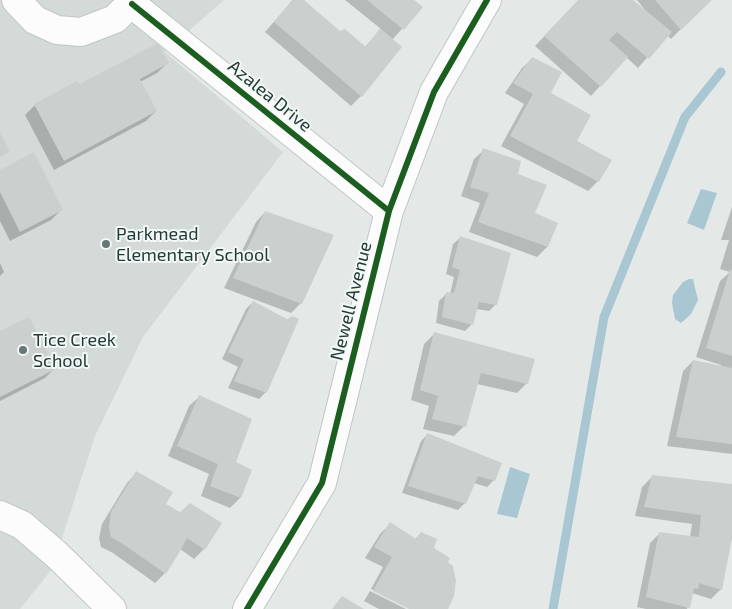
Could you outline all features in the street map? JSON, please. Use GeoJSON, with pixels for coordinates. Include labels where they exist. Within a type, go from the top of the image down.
{"type":"FeatureCollection","features":[{"type":"Feature","properties":{"kind":"street"},"geometry":{"type":"LineString","coordinates":[[16,0],[35,20],[57,30],[81,32],[115,19],[133,2]]}},
{"type":"Feature","properties":{"kind":"street","name":"Newell Avenue"},"geometry":{"type":"LineString","coordinates":[[247,609],[322,483],[389,212],[434,92],[487,0]]}},
{"type":"Feature","properties":{"kind":"street","name":"Azalea Drive"},"geometry":{"type":"LineString","coordinates":[[133,2],[389,212]]}},
{"type":"Feature","properties":{"kind":"street"},"geometry":{"type":"LineString","coordinates":[[0,516],[22,525],[57,555],[112,609]]}},
{"type":"Feature","properties":{"kind":"shaded area","name":"Parkmead Elementary School"},"geometry":{"type":"Polygon","coordinates":[[[0,0],[224,0],[165,52],[283,152],[143,337],[95,436],[52,569],[20,609],[0,609],[0,0]]]}},
{"type":"Feature","properties":{"kind":"water"},"geometry":{"type":"Polygon","coordinates":[[[701,189],[717,193],[704,230],[687,223],[701,189]]]}},
{"type":"Feature","properties":{"kind":"water"},"geometry":{"type":"Polygon","coordinates":[[[693,279],[698,300],[691,314],[681,323],[675,319],[672,303],[673,295],[683,282],[693,279]]]}},
{"type":"Feature","properties":{"kind":"water"},"geometry":{"type":"Polygon","coordinates":[[[510,467],[530,474],[517,518],[497,514],[510,467]]]}},
{"type":"Feature","properties":{"kind":"building"},"geometry":{"type":"Polygon","coordinates":[[[292,0],[304,0],[340,31],[345,29],[366,47],[380,28],[402,47],[362,97],[274,22],[292,0]]]}},
{"type":"Feature","properties":{"kind":"building"},"geometry":{"type":"Polygon","coordinates":[[[367,0],[414,0],[423,7],[404,30],[367,0]]]}},
{"type":"Feature","properties":{"kind":"building"},"geometry":{"type":"Polygon","coordinates":[[[578,0],[633,0],[672,32],[649,59],[617,32],[609,40],[628,57],[601,87],[544,36],[578,0]]]}},
{"type":"Feature","properties":{"kind":"building"},"geometry":{"type":"Polygon","coordinates":[[[655,0],[712,0],[681,30],[655,0]]]}},
{"type":"Feature","properties":{"kind":"building"},"geometry":{"type":"Polygon","coordinates":[[[158,43],[169,63],[140,79],[157,111],[64,161],[34,104],[77,81],[80,84],[158,43]]]}},
{"type":"Feature","properties":{"kind":"building"},"geometry":{"type":"Polygon","coordinates":[[[532,57],[562,72],[551,93],[591,115],[577,141],[612,160],[599,182],[510,136],[533,94],[513,83],[532,57]]]}},
{"type":"Feature","properties":{"kind":"building"},"geometry":{"type":"Polygon","coordinates":[[[0,132],[10,152],[0,157],[0,132]]]}},
{"type":"Feature","properties":{"kind":"building"},"geometry":{"type":"Polygon","coordinates":[[[483,148],[521,161],[518,174],[547,185],[535,213],[558,223],[548,247],[478,222],[489,193],[470,187],[483,148]]]}},
{"type":"Feature","properties":{"kind":"building"},"geometry":{"type":"Polygon","coordinates":[[[34,152],[63,210],[20,232],[0,192],[0,170],[34,152]]]}},
{"type":"Feature","properties":{"kind":"building"},"geometry":{"type":"Polygon","coordinates":[[[265,211],[334,235],[302,304],[233,278],[265,211]]]}},
{"type":"Feature","properties":{"kind":"building"},"geometry":{"type":"Polygon","coordinates":[[[460,236],[511,253],[497,305],[479,302],[473,325],[442,317],[446,292],[454,293],[460,270],[452,267],[460,236]]]}},
{"type":"Feature","properties":{"kind":"building"},"geometry":{"type":"Polygon","coordinates":[[[730,270],[732,270],[732,356],[706,348],[730,270]]]}},
{"type":"Feature","properties":{"kind":"building"},"geometry":{"type":"Polygon","coordinates":[[[253,301],[287,319],[293,316],[299,319],[267,393],[234,381],[244,359],[228,352],[253,301]]]}},
{"type":"Feature","properties":{"kind":"building","name":"Tice Creek School"},"geometry":{"type":"Polygon","coordinates":[[[29,317],[56,369],[0,397],[0,331],[29,317]]]}},
{"type":"Feature","properties":{"kind":"building"},"geometry":{"type":"Polygon","coordinates":[[[434,332],[535,359],[528,384],[481,373],[466,427],[432,419],[438,396],[420,390],[434,332]]]}},
{"type":"Feature","properties":{"kind":"building"},"geometry":{"type":"Polygon","coordinates":[[[693,360],[732,368],[732,444],[676,437],[693,360]]]}},
{"type":"Feature","properties":{"kind":"building"},"geometry":{"type":"Polygon","coordinates":[[[199,395],[252,419],[236,462],[252,470],[241,498],[210,486],[218,464],[177,446],[199,395]]]}},
{"type":"Feature","properties":{"kind":"building"},"geometry":{"type":"Polygon","coordinates":[[[427,433],[502,463],[495,481],[478,476],[466,504],[408,486],[427,433]]]}},
{"type":"Feature","properties":{"kind":"building"},"geometry":{"type":"Polygon","coordinates":[[[136,471],[173,492],[166,504],[180,512],[190,503],[222,523],[205,550],[187,538],[166,574],[111,537],[109,527],[111,512],[136,471]]]}},
{"type":"Feature","properties":{"kind":"building"},"geometry":{"type":"Polygon","coordinates":[[[652,475],[732,484],[732,538],[722,590],[699,583],[698,589],[694,588],[690,608],[646,597],[659,532],[699,537],[701,515],[644,507],[652,475]]]}},
{"type":"Feature","properties":{"kind":"building"},"geometry":{"type":"Polygon","coordinates":[[[390,522],[416,539],[421,532],[437,539],[434,548],[450,558],[448,562],[453,566],[456,581],[454,596],[448,609],[409,609],[373,591],[392,557],[374,547],[390,522]]]}},
{"type":"Feature","properties":{"kind":"building"},"geometry":{"type":"Polygon","coordinates":[[[342,596],[364,609],[332,609],[342,596]]]}},
{"type":"Feature","properties":{"kind":"waterway"},"geometry":{"type":"LineString","coordinates":[[553,609],[604,317],[685,117],[721,72]]}},
{"type":"Feature","properties":{"kind":"cycle path"},"geometry":{"type":"LineString","coordinates":[[247,609],[322,483],[389,211],[434,92],[487,0]]}},
{"type":"Feature","properties":{"kind":"cycle path"},"geometry":{"type":"LineString","coordinates":[[132,4],[389,211]]}},
{"type":"Feature","properties":{"kind":"place","name":"Parkmead Elementary School"},"geometry":{"type":"Point","coordinates":[106,244]}},
{"type":"Feature","properties":{"kind":"place","name":"Tice Creek School"},"geometry":{"type":"Point","coordinates":[23,350]}}]}
